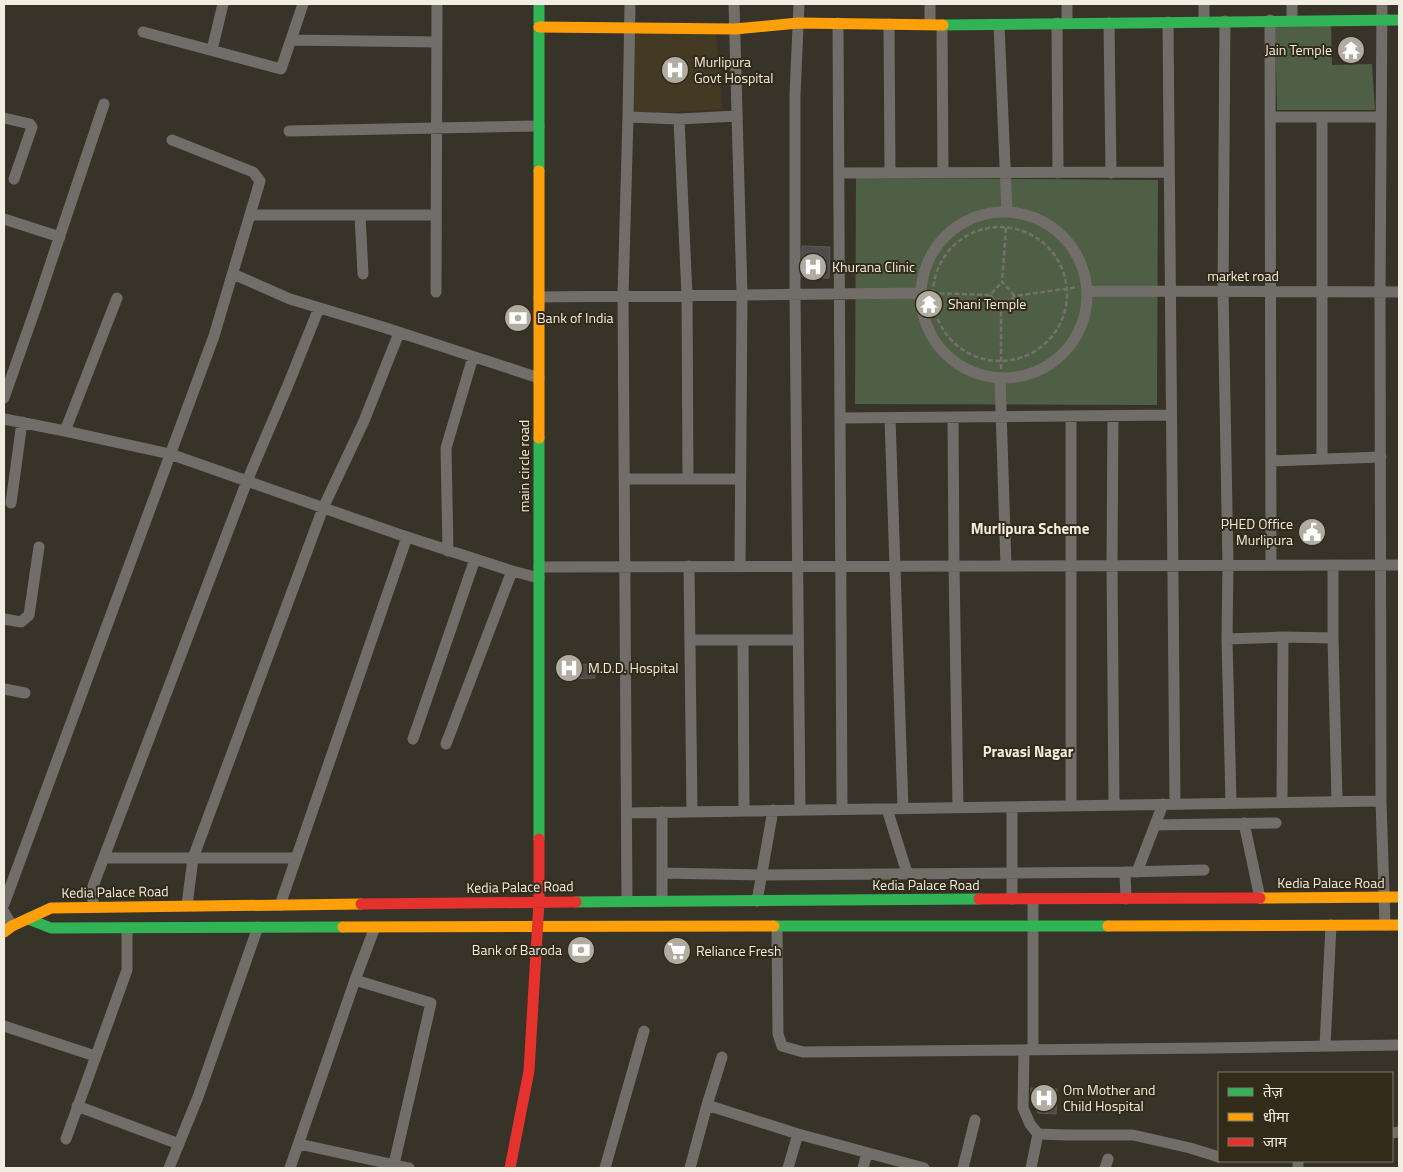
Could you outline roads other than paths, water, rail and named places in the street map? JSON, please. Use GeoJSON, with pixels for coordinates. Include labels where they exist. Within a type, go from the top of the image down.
{"type":"FeatureCollection","features":[{"type":"Feature","properties":{"kind":"street"},"geometry":{"type":"LineString","coordinates":[[212,50],[223,4]]}},
{"type":"Feature","properties":{"kind":"street"},"geometry":{"type":"LineString","coordinates":[[143,32],[281,69],[303,4]]}},
{"type":"Feature","properties":{"kind":"street"},"geometry":{"type":"LineString","coordinates":[[436,292],[437,4]]}},
{"type":"Feature","properties":{"kind":"street","name":"main circle road"},"geometry":{"type":"LineString","coordinates":[[510,1168],[529,1070],[539,902],[539,4]]}},
{"type":"Feature","properties":{"kind":"street"},"geometry":{"type":"LineString","coordinates":[[627,901],[623,296],[630,4]]}},
{"type":"Feature","properties":{"kind":"street"},"geometry":{"type":"LineString","coordinates":[[734,4],[742,294],[740,566]]}},
{"type":"Feature","properties":{"kind":"street"},"geometry":{"type":"LineString","coordinates":[[799,4],[795,95],[795,294],[800,810]]}},
{"type":"Feature","properties":{"kind":"street"},"geometry":{"type":"LineString","coordinates":[[930,4],[930,24]]}},
{"type":"Feature","properties":{"kind":"street"},"geometry":{"type":"LineString","coordinates":[[1058,173],[1062,23],[1067,4]]}},
{"type":"Feature","properties":{"kind":"street"},"geometry":{"type":"LineString","coordinates":[[1204,4],[1204,21]]}},
{"type":"Feature","properties":{"kind":"street"},"geometry":{"type":"LineString","coordinates":[[1292,4],[1292,20]]}},
{"type":"Feature","properties":{"kind":"street"},"geometry":{"type":"LineString","coordinates":[[1382,4],[1380,292],[1381,801],[1385,925]]}},
{"type":"Feature","properties":{"kind":"street"},"geometry":{"type":"LineString","coordinates":[[1270,20],[1271,565]]}},
{"type":"Feature","properties":{"kind":"street"},"geometry":{"type":"LineString","coordinates":[[539,27],[735,29],[798,23],[999,24],[1399,20]]}},
{"type":"Feature","properties":{"kind":"street"},"geometry":{"type":"LineString","coordinates":[[1225,21],[1222,291],[1231,803]]}},
{"type":"Feature","properties":{"kind":"street"},"geometry":{"type":"LineString","coordinates":[[1137,872],[1155,825],[1169,804],[1173,565],[1168,22]]}},
{"type":"Feature","properties":{"kind":"street"},"geometry":{"type":"LineString","coordinates":[[838,23],[842,809]]}},
{"type":"Feature","properties":{"kind":"street"},"geometry":{"type":"LineString","coordinates":[[1109,23],[1111,173]]}},
{"type":"Feature","properties":{"kind":"street"},"geometry":{"type":"LineString","coordinates":[[889,24],[890,173]]}},
{"type":"Feature","properties":{"kind":"street"},"geometry":{"type":"LineString","coordinates":[[942,24],[943,173]]}},
{"type":"Feature","properties":{"kind":"street"},"geometry":{"type":"LineString","coordinates":[[999,24],[1007,212]]}},
{"type":"Feature","properties":{"kind":"street"},"geometry":{"type":"LineString","coordinates":[[290,40],[437,42]]}},
{"type":"Feature","properties":{"kind":"street"},"geometry":{"type":"LineString","coordinates":[[4,398],[104,104]]}},
{"type":"Feature","properties":{"kind":"street"},"geometry":{"type":"LineString","coordinates":[[628,117],[679,119],[737,116]]}},
{"type":"Feature","properties":{"kind":"street"},"geometry":{"type":"LineString","coordinates":[[1270,117],[1381,117]]}},
{"type":"Feature","properties":{"kind":"street"},"geometry":{"type":"LineString","coordinates":[[4,118],[30,124],[32,127],[14,179]]}},
{"type":"Feature","properties":{"kind":"street"},"geometry":{"type":"LineString","coordinates":[[1322,118],[1322,459]]}},
{"type":"Feature","properties":{"kind":"street"},"geometry":{"type":"LineString","coordinates":[[679,119],[687,295],[688,479]]}},
{"type":"Feature","properties":{"kind":"street"},"geometry":{"type":"LineString","coordinates":[[289,131],[539,126]]}},
{"type":"Feature","properties":{"kind":"street"},"geometry":{"type":"LineString","coordinates":[[4,904],[214,336],[260,181],[254,172],[172,140]]}},
{"type":"Feature","properties":{"kind":"street"},"geometry":{"type":"LineString","coordinates":[[839,173],[1169,172]]}},
{"type":"Feature","properties":{"kind":"street"},"geometry":{"type":"LineString","coordinates":[[1007,212],[1026,215],[1044,222],[1060,234],[1073,249],[1082,266],[1087,288],[1085,314],[1076,335],[1063,353],[1045,367],[1023,375],[1000,378],[979,374],[960,365],[943,352],[930,334],[922,314],[920,292],[923,274],[930,257],[940,241],[954,228],[970,219],[988,213],[1007,212]]}},
{"type":"Feature","properties":{"kind":"street"},"geometry":{"type":"LineString","coordinates":[[250,215],[436,215]]}},
{"type":"Feature","properties":{"kind":"street"},"geometry":{"type":"LineString","coordinates":[[360,215],[363,274]]}},
{"type":"Feature","properties":{"kind":"street"},"geometry":{"type":"LineString","coordinates":[[4,219],[60,237]]}},
{"type":"Feature","properties":{"kind":"street"},"geometry":{"type":"LineString","coordinates":[[232,274],[290,299],[539,378]]}},
{"type":"Feature","properties":{"kind":"street","name":"market road"},"geometry":{"type":"LineString","coordinates":[[1087,288],[1170,291],[1399,292]]}},
{"type":"Feature","properties":{"kind":"street"},"geometry":{"type":"LineString","coordinates":[[539,297],[920,292]]}},
{"type":"Feature","properties":{"kind":"street"},"geometry":{"type":"LineString","coordinates":[[65,431],[117,298]]}},
{"type":"Feature","properties":{"kind":"street"},"geometry":{"type":"LineString","coordinates":[[93,907],[93,886],[247,481],[319,308]]}},
{"type":"Feature","properties":{"kind":"street"},"geometry":{"type":"LineString","coordinates":[[187,905],[193,858],[323,508],[364,421],[399,333]]}},
{"type":"Feature","properties":{"kind":"street"},"geometry":{"type":"LineString","coordinates":[[448,551],[446,448],[473,358]]}},
{"type":"Feature","properties":{"kind":"street"},"geometry":{"type":"LineString","coordinates":[[1000,378],[1006,566]]}},
{"type":"Feature","properties":{"kind":"street"},"geometry":{"type":"LineString","coordinates":[[840,418],[1171,415]]}},
{"type":"Feature","properties":{"kind":"street"},"geometry":{"type":"LineString","coordinates":[[1071,416],[1071,805]]}},
{"type":"Feature","properties":{"kind":"street"},"geometry":{"type":"LineString","coordinates":[[1113,416],[1114,805]]}},
{"type":"Feature","properties":{"kind":"street"},"geometry":{"type":"LineString","coordinates":[[954,417],[954,566],[958,808]]}},
{"type":"Feature","properties":{"kind":"street"},"geometry":{"type":"LineString","coordinates":[[4,418],[170,454],[407,537],[512,571],[539,573],[625,567],[689,566],[1399,565]]}},
{"type":"Feature","properties":{"kind":"street"},"geometry":{"type":"LineString","coordinates":[[890,418],[902,808]]}},
{"type":"Feature","properties":{"kind":"street"},"geometry":{"type":"LineString","coordinates":[[11,503],[22,422]]}},
{"type":"Feature","properties":{"kind":"street"},"geometry":{"type":"LineString","coordinates":[[1271,461],[1381,457]]}},
{"type":"Feature","properties":{"kind":"street"},"geometry":{"type":"LineString","coordinates":[[624,479],[740,479]]}},
{"type":"Feature","properties":{"kind":"street"},"geometry":{"type":"LineString","coordinates":[[280,905],[407,537]]}},
{"type":"Feature","properties":{"kind":"street"},"geometry":{"type":"LineString","coordinates":[[4,619],[22,622],[29,615],[39,547]]}},
{"type":"Feature","properties":{"kind":"street"},"geometry":{"type":"LineString","coordinates":[[413,739],[474,559]]}},
{"type":"Feature","properties":{"kind":"street"},"geometry":{"type":"LineString","coordinates":[[1333,565],[1337,802]]}},
{"type":"Feature","properties":{"kind":"street"},"geometry":{"type":"LineString","coordinates":[[689,566],[692,812]]}},
{"type":"Feature","properties":{"kind":"street"},"geometry":{"type":"LineString","coordinates":[[446,744],[512,571]]}},
{"type":"Feature","properties":{"kind":"street"},"geometry":{"type":"LineString","coordinates":[[1282,802],[1283,637]]}},
{"type":"Feature","properties":{"kind":"street"},"geometry":{"type":"LineString","coordinates":[[1227,639],[1333,638]]}},
{"type":"Feature","properties":{"kind":"street"},"geometry":{"type":"LineString","coordinates":[[690,640],[798,640]]}},
{"type":"Feature","properties":{"kind":"street"},"geometry":{"type":"LineString","coordinates":[[743,640],[744,811]]}},
{"type":"Feature","properties":{"kind":"street"},"geometry":{"type":"LineString","coordinates":[[4,689],[25,693]]}},
{"type":"Feature","properties":{"kind":"street"},"geometry":{"type":"LineString","coordinates":[[627,813],[1381,801]]}},
{"type":"Feature","properties":{"kind":"street"},"geometry":{"type":"LineString","coordinates":[[1012,807],[1012,899]]}},
{"type":"Feature","properties":{"kind":"street"},"geometry":{"type":"LineString","coordinates":[[887,809],[907,873]]}},
{"type":"Feature","properties":{"kind":"street"},"geometry":{"type":"LineString","coordinates":[[757,901],[773,810]]}},
{"type":"Feature","properties":{"kind":"street"},"geometry":{"type":"LineString","coordinates":[[662,812],[662,901]]}},
{"type":"Feature","properties":{"kind":"street"},"geometry":{"type":"LineString","coordinates":[[1244,823],[1260,898]]}},
{"type":"Feature","properties":{"kind":"street"},"geometry":{"type":"LineString","coordinates":[[1155,825],[1276,823]]}},
{"type":"Feature","properties":{"kind":"street"},"geometry":{"type":"LineString","coordinates":[[104,858],[296,858]]}},
{"type":"Feature","properties":{"kind":"street"},"geometry":{"type":"LineString","coordinates":[[662,873],[762,875],[1204,870]]}},
{"type":"Feature","properties":{"kind":"street"},"geometry":{"type":"LineString","coordinates":[[1125,872],[1126,899]]}},
{"type":"Feature","properties":{"kind":"street","name":"Kedia Palace Road"},"geometry":{"type":"LineString","coordinates":[[8,929],[50,908],[93,907],[627,901],[1399,897]]}},
{"type":"Feature","properties":{"kind":"street"},"geometry":{"type":"LineString","coordinates":[[1033,899],[1029,1050],[1023,1108],[1030,1124],[1038,1134]]}},
{"type":"Feature","properties":{"kind":"street"},"geometry":{"type":"LineString","coordinates":[[4,912],[8,929]]}},
{"type":"Feature","properties":{"kind":"street"},"geometry":{"type":"LineString","coordinates":[[28,919],[52,928],[1399,925]]}},
{"type":"Feature","properties":{"kind":"street"},"geometry":{"type":"LineString","coordinates":[[1325,1046],[1331,925]]}},
{"type":"Feature","properties":{"kind":"street"},"geometry":{"type":"LineString","coordinates":[[169,1168],[198,1097],[258,927]]}},
{"type":"Feature","properties":{"kind":"street"},"geometry":{"type":"LineString","coordinates":[[290,1168],[375,927]]}},
{"type":"Feature","properties":{"kind":"street"},"geometry":{"type":"LineString","coordinates":[[777,927],[778,1034],[782,1046],[803,1052],[1399,1045]]}},
{"type":"Feature","properties":{"kind":"street"},"geometry":{"type":"LineString","coordinates":[[66,1139],[127,970],[127,928]]}},
{"type":"Feature","properties":{"kind":"street"},"geometry":{"type":"LineString","coordinates":[[355,980],[431,1003],[394,1164]]}},
{"type":"Feature","properties":{"kind":"street"},"geometry":{"type":"LineString","coordinates":[[4,1026],[95,1056]]}},
{"type":"Feature","properties":{"kind":"street"},"geometry":{"type":"LineString","coordinates":[[605,1168],[644,1031]]}},
{"type":"Feature","properties":{"kind":"street"},"geometry":{"type":"LineString","coordinates":[[690,1168],[722,1057]]}},
{"type":"Feature","properties":{"kind":"street"},"geometry":{"type":"LineString","coordinates":[[707,1105],[798,1134],[924,1168]]}},
{"type":"Feature","properties":{"kind":"street"},"geometry":{"type":"LineString","coordinates":[[77,1106],[179,1144]]}},
{"type":"Feature","properties":{"kind":"street"},"geometry":{"type":"LineString","coordinates":[[962,1168],[975,1120]]}},
{"type":"Feature","properties":{"kind":"street"},"geometry":{"type":"LineString","coordinates":[[788,1168],[798,1134]]}},
{"type":"Feature","properties":{"kind":"street"},"geometry":{"type":"LineString","coordinates":[[1038,1134],[1133,1135],[1218,1157]]}},
{"type":"Feature","properties":{"kind":"street"},"geometry":{"type":"LineString","coordinates":[[1031,1168],[1038,1134]]}},
{"type":"Feature","properties":{"kind":"street"},"geometry":{"type":"LineString","coordinates":[[299,1144],[409,1168]]}},
{"type":"Feature","properties":{"kind":"street"},"geometry":{"type":"LineString","coordinates":[[863,1168],[867,1153]]}},
{"type":"Feature","properties":{"kind":"place","name":"Jain Temple"},"geometry":{"type":"Point","coordinates":[1351,50]}},
{"type":"Feature","properties":{"kind":"place","name":"Murlipura Govt Hospital"},"geometry":{"type":"Point","coordinates":[675,70]}},
{"type":"Feature","properties":{"kind":"place","name":"Khurana Clinic"},"geometry":{"type":"Point","coordinates":[813,267]}},
{"type":"Feature","properties":{"kind":"place","name":"Shani Temple"},"geometry":{"type":"Point","coordinates":[929,304]}},
{"type":"Feature","properties":{"kind":"place","name":"Bank of India"},"geometry":{"type":"Point","coordinates":[518,318]}},
{"type":"Feature","properties":{"kind":"place","name":"PHED Office Murlipura"},"geometry":{"type":"Point","coordinates":[1312,532]}},
{"type":"Feature","properties":{"kind":"place","name":"M.D.D. Hospital"},"geometry":{"type":"Point","coordinates":[569,668]}},
{"type":"Feature","properties":{"kind":"place","name":"Bank of Baroda"},"geometry":{"type":"Point","coordinates":[581,950]}},
{"type":"Feature","properties":{"kind":"place","name":"Reliance Fresh"},"geometry":{"type":"Point","coordinates":[677,951]}},
{"type":"Feature","properties":{"kind":"place","name":"Om Mother and Child Hospital"},"geometry":{"type":"Point","coordinates":[1044,1098]}},
{"type":"Feature","properties":{"kind":"district","name":"Murlipura Scheme"},"geometry":{"type":"Point","coordinates":[1030,529]}},
{"type":"Feature","properties":{"kind":"district","name":"Pravasi Nagar"},"geometry":{"type":"Point","coordinates":[1028,752]}}]}
